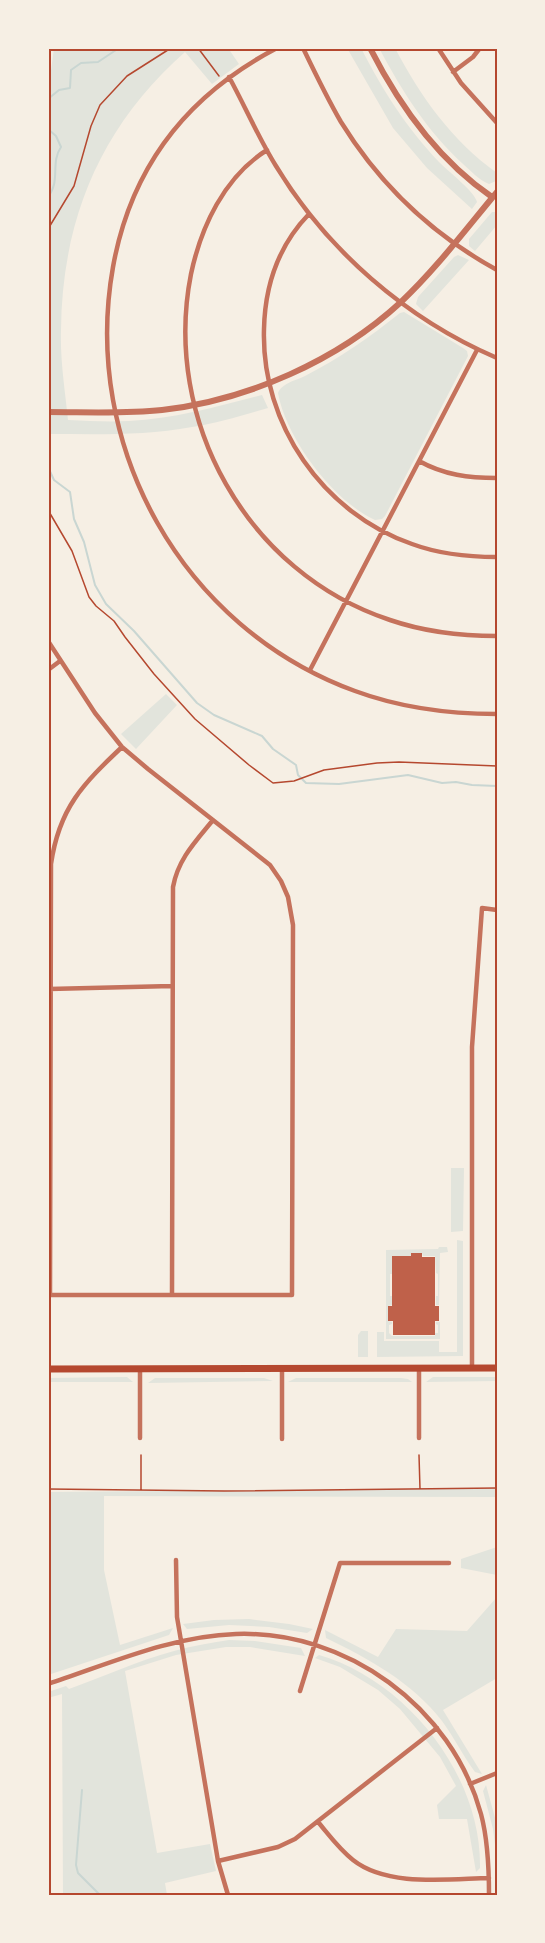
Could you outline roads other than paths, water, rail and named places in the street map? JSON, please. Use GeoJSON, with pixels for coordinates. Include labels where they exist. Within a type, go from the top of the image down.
{"type":"FeatureCollection","features":[{"type":"Feature","properties":{"kind":"main road"},"geometry":{"type":"LineString","coordinates":[[48,1369],[497,1368]]}},
{"type":"Feature","properties":{"kind":"street"},"geometry":{"type":"LineString","coordinates":[[277,48],[247,64],[199,101],[170,134],[143,175],[126,215],[115,257],[107,325],[109,375],[125,453],[139,489],[179,558],[209,594],[241,625],[272,648],[327,679],[355,691],[397,704],[454,713],[497,714]]}},
{"type":"Feature","properties":{"kind":"street"},"geometry":{"type":"LineString","coordinates":[[303,48],[340,120],[371,165],[431,226],[497,270]]}},
{"type":"Feature","properties":{"kind":"street"},"geometry":{"type":"LineString","coordinates":[[48,412],[165,410],[194,405],[270,383],[307,366],[359,335],[401,302],[495,197],[454,167],[430,141],[392,89],[370,48]]}},
{"type":"Feature","properties":{"kind":"street"},"geometry":{"type":"LineString","coordinates":[[438,48],[474,99],[497,123]]}},
{"type":"Feature","properties":{"kind":"street"},"geometry":{"type":"LineString","coordinates":[[453,72],[473,57],[480,48]]}},
{"type":"Feature","properties":{"kind":"street"},"geometry":{"type":"LineString","coordinates":[[229,77],[287,183],[309,214],[359,267],[427,320],[477,350],[497,358]]}},
{"type":"Feature","properties":{"kind":"street"},"geometry":{"type":"LineString","coordinates":[[267,150],[247,164],[228,188],[211,216],[198,248],[190,283],[185,322],[187,361],[194,405],[213,462],[253,525],[276,550],[300,571],[346,601],[371,613],[415,627],[458,634],[497,636]]}},
{"type":"Feature","properties":{"kind":"street"},"geometry":{"type":"LineString","coordinates":[[309,214],[285,244],[273,271],[265,311],[264,337],[270,383],[291,441],[309,469],[342,504],[382,531],[413,545],[435,551],[497,557]]}},
{"type":"Feature","properties":{"kind":"street"},"geometry":{"type":"LineString","coordinates":[[310,670],[477,350]]}},
{"type":"Feature","properties":{"kind":"street"},"geometry":{"type":"LineString","coordinates":[[419,461],[434,469],[459,476],[497,478]]}},
{"type":"Feature","properties":{"kind":"street"},"geometry":{"type":"LineString","coordinates":[[48,641],[94,714],[122,747],[147,770],[270,865],[285,889],[293,925],[292,1295],[50,1295],[51,864],[56,835],[68,808],[80,790],[122,747]]}},
{"type":"Feature","properties":{"kind":"street"},"geometry":{"type":"LineString","coordinates":[[48,669],[60,661]]}},
{"type":"Feature","properties":{"kind":"street"},"geometry":{"type":"LineString","coordinates":[[172,1295],[172,897],[175,876],[188,851],[213,820]]}},
{"type":"Feature","properties":{"kind":"street"},"geometry":{"type":"LineString","coordinates":[[472,1368],[472,1047],[482,908],[497,910]]}},
{"type":"Feature","properties":{"kind":"street"},"geometry":{"type":"LineString","coordinates":[[49,989],[172,986]]}},
{"type":"Feature","properties":{"kind":"street"},"geometry":{"type":"LineString","coordinates":[[282,1368],[282,1439]]}},
{"type":"Feature","properties":{"kind":"street"},"geometry":{"type":"LineString","coordinates":[[419,1368],[419,1438]]}},
{"type":"Feature","properties":{"kind":"street"},"geometry":{"type":"LineString","coordinates":[[140,1369],[140,1438]]}},
{"type":"Feature","properties":{"kind":"street"},"geometry":{"type":"LineString","coordinates":[[176,1560],[176,1609],[218,1861],[228,1895]]}},
{"type":"Feature","properties":{"kind":"street"},"geometry":{"type":"LineString","coordinates":[[300,1691],[340,1563],[449,1563]]}},
{"type":"Feature","properties":{"kind":"street"},"geometry":{"type":"LineString","coordinates":[[48,1684],[181,1641],[238,1634],[263,1635],[315,1643],[344,1654],[369,1667],[415,1703],[437,1728],[455,1755],[470,1784],[481,1814],[488,1852],[489,1895]]}},
{"type":"Feature","properties":{"kind":"street"},"geometry":{"type":"LineString","coordinates":[[218,1861],[279,1847],[295,1839],[437,1728]]}},
{"type":"Feature","properties":{"kind":"street"},"geometry":{"type":"LineString","coordinates":[[470,1784],[497,1773]]}},
{"type":"Feature","properties":{"kind":"street"},"geometry":{"type":"LineString","coordinates":[[318,1822],[354,1861],[384,1875],[411,1879],[489,1878]]}},
{"type":"Feature","properties":{"kind":"waterway"},"geometry":{"type":"LineString","coordinates":[[48,99],[59,90],[70,88],[71,70],[81,63],[98,62],[119,48]]}},
{"type":"Feature","properties":{"kind":"waterway"},"geometry":{"type":"LineString","coordinates":[[48,129],[56,136],[61,147],[56,159],[54,185],[48,197]]}},
{"type":"Feature","properties":{"kind":"waterway"},"geometry":{"type":"LineString","coordinates":[[48,467],[54,480],[70,492],[74,519],[84,542],[95,585],[106,604],[134,631],[197,703],[214,715],[262,736],[273,749],[296,765],[298,775],[306,783],[339,784],[408,775],[442,783],[497,786]]}},
{"type":"Feature","properties":{"kind":"waterway"},"geometry":{"type":"LineString","coordinates":[[82,1790],[76,1865],[78,1873],[100,1895]]}}]}
